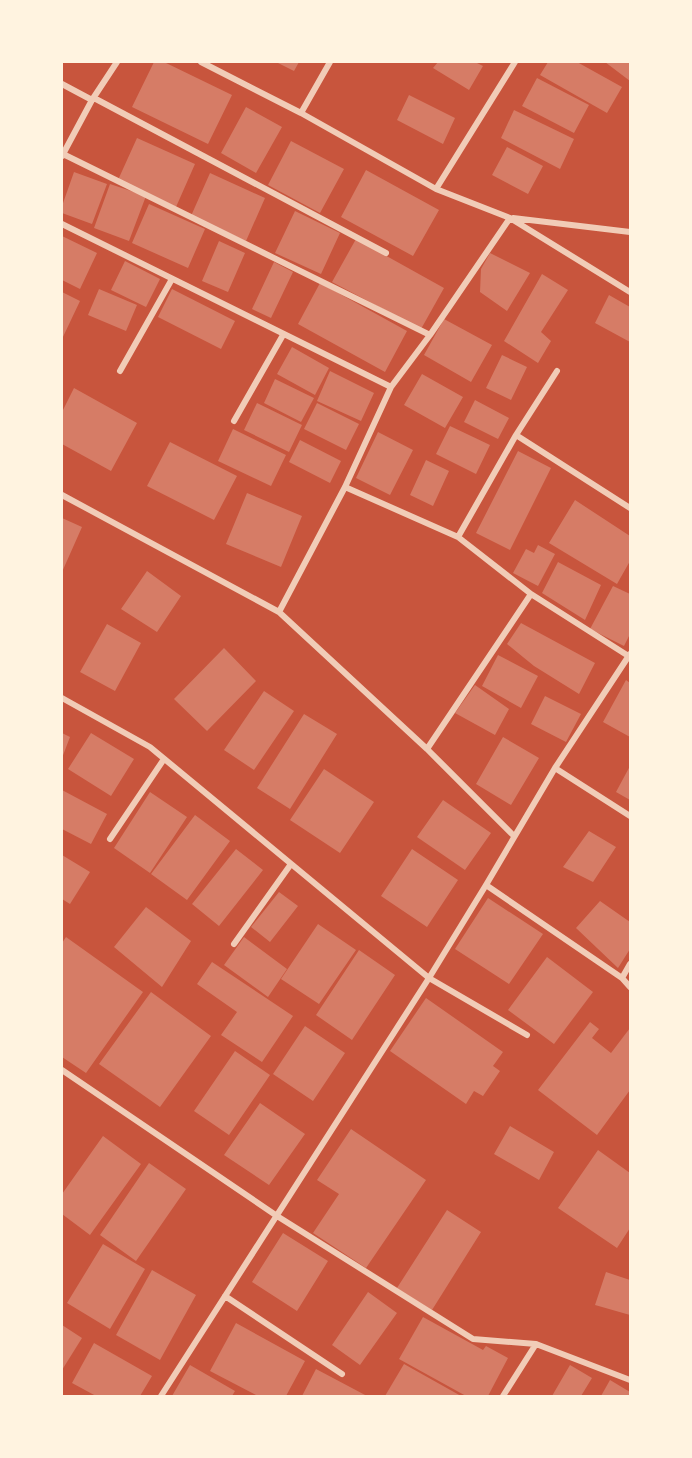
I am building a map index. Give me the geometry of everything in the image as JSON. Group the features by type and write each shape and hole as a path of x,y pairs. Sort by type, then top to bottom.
{"street":[{"path":"117,62 93,99 62,155 430,335"},
{"path":"201,62 301,113 435,189 510,218 630,292"},
{"path":"301,113 330,62"},
{"path":"435,189 515,62"},
{"path":"62,84 386,253"},
{"path":"279,612 345,487 391,387 430,335 510,218"},
{"path":"510,218 630,232"},
{"path":"62,224 391,387"},
{"path":"120,371 172,279"},
{"path":"234,421 283,335"},
{"path":"458,537 516,435 557,371"},
{"path":"516,435 630,508"},
{"path":"161,1396 429,978 555,768 630,656 531,594 458,537 345,487"},
{"path":"62,495 279,612 428,749 514,836"},
{"path":"428,749 531,594"},
{"path":"62,698 150,747 429,978 527,1035"},
{"path":"110,840 164,759"},
{"path":"555,768 630,816"},
{"path":"234,944 291,864"},
{"path":"486,885 622,978 630,987"},
{"path":"622,978 630,964"},
{"path":"62,1070 278,1215 473,1339 536,1344 630,1380"},
{"path":"225,1296 342,1374"},
{"path":"503,1396 536,1344"}],"building":[{"path":"154,62 164,62 232,95 208,144 132,107"},
{"path":"276,62 299,62 294,71"},
{"path":"438,62 475,62 483,66 469,90 433,68"},
{"path":"548,62 577,62 622,87 607,113 540,75"},
{"path":"605,62 630,62 630,81"},
{"path":"537,78 589,105 574,133 522,106"},
{"path":"409,95 455,118 443,144 397,120"},
{"path":"246,107 282,127 256,173 221,153"},
{"path":"514,110 574,139 560,169 501,138"},
{"path":"137,138 195,164 176,207 118,180"},
{"path":"291,141 344,169 320,213 268,185"},
{"path":"507,147 543,166 528,194 492,175"},
{"path":"366,170 439,210 413,256 341,217"},
{"path":"74,172 107,184 92,224 62,213 62,206"},
{"path":"210,173 265,198 246,241 191,216"},
{"path":"110,184 146,196 129,241 94,228"},
{"path":"149,204 205,229 188,268 132,243"},
{"path":"295,211 340,233 321,274 275,253"},
{"path":"62,236 97,253 80,289 62,280"},
{"path":"356,239 444,288 421,329 332,282"},
{"path":"219,241 245,253 228,292 202,281"},
{"path":"490,253 530,273 507,311 480,292 481,269"},
{"path":"125,261 160,279 146,307 111,290"},
{"path":"274,262 293,272 271,318 252,309"},
{"path":"542,274 568,290 541,332 551,341 538,363 504,341"},
{"path":"320,283 407,331 385,372 298,324"},
{"path":"99,289 137,305 126,331 88,315"},
{"path":"172,289 235,321 221,349 158,317"},
{"path":"62,292 80,301 62,339"},
{"path":"609,295 630,307 630,342 595,323"},
{"path":"444,319 492,345 471,382 424,355"},
{"path":"292,347 329,368 315,395 277,374"},
{"path":"502,355 527,367 511,400 486,388"},
{"path":"330,371 374,393 361,421 317,401"},
{"path":"422,374 463,397 445,428 404,405"},
{"path":"275,379 314,398 301,422 264,403"},
{"path":"74,388 137,423 111,471 62,444 62,412"},
{"path":"475,400 509,418 498,439 464,422"},
{"path":"257,403 302,425 289,452 244,430"},
{"path":"317,403 359,424 346,450 304,429"},
{"path":"450,426 490,445 476,474 436,454"},
{"path":"233,429 286,455 271,486 218,461"},
{"path":"378,432 413,450 390,495 356,478"},
{"path":"300,440 341,461 330,483 289,462"},
{"path":"170,442 237,476 214,520 147,486"},
{"path":"518,451 551,468 510,550 476,533"},
{"path":"426,460 449,471 433,506 410,495"},
{"path":"247,493 302,516 281,567 226,544"},
{"path":"575,500 630,536 630,561 617,584 549,543"},
{"path":"62,518 82,527 62,572"},
{"path":"538,545 555,554 538,586 513,573 526,549 534,553"},
{"path":"558,562 601,585 585,620 542,593"},
{"path":"147,571 181,596 157,632 121,609"},
{"path":"613,586 630,594 630,634 624,646 590,629"},
{"path":"521,623 595,663 579,694 534,666 507,644"},
{"path":"107,624 141,643 115,691 80,672"},
{"path":"224,648 256,681 207,731 174,699"},
{"path":"498,655 538,676 521,708 482,686"},
{"path":"626,680 630,683 630,737 603,722"},
{"path":"475,685 509,709 495,735 455,713"},
{"path":"264,691 294,711 254,770 224,750"},
{"path":"545,696 581,714 566,742 531,724"},
{"path":"304,714 337,734 290,809 257,788"},
{"path":"62,733 70,737 62,758"},
{"path":"91,733 134,759 111,796 68,769"},
{"path":"503,737 539,758 511,805 476,784"},
{"path":"630,766 630,800 616,792"},
{"path":"324,769 374,802 340,853 290,820"},
{"path":"62,790 107,814 91,844 62,829"},
{"path":"150,792 187,817 150,873 114,848"},
{"path":"443,800 491,833 465,870 417,837"},
{"path":"195,815 230,841 187,900 151,874"},
{"path":"589,831 616,847 593,882 563,867"},
{"path":"236,849 263,870 219,926 192,904"},
{"path":"412,849 458,880 427,927 381,896"},
{"path":"62,855 90,872 70,904 62,899"},
{"path":"279,892 298,906 270,942 251,927"},
{"path":"488,898 543,934 509,984 455,949"},
{"path":"600,901 630,922 630,949 618,968 576,928"},
{"path":"146,907 191,941 162,987 114,947"},
{"path":"318,924 356,950 319,1004 281,979"},
{"path":"66,937 143,992 86,1073 62,1057 62,943"},
{"path":"244,937 287,969 268,997 224,965"},
{"path":"359,950 395,975 352,1040 316,1015"},
{"path":"547,957 593,992 554,1044 508,1010"},
{"path":"212,962 293,1016 262,1062 221,1035 237,1012 197,984"},
{"path":"151,992 211,1036 160,1107 99,1064"},
{"path":"426,998 503,1052 493,1066 500,1071 483,1096 474,1091 466,1104 390,1051"},
{"path":"590,1022 599,1029 592,1038 611,1053 630,1028 630,1090 597,1135 538,1090"},
{"path":"305,1026 345,1053 313,1101 273,1074"},
{"path":"235,1051 270,1075 229,1135 194,1111"},
{"path":"260,1103 305,1134 269,1185 224,1155"},
{"path":"510,1126 554,1152 539,1180 494,1154"},
{"path":"351,1129 426,1180 366,1268 313,1233 339,1194 317,1180"},
{"path":"103,1136 141,1164 90,1235 62,1214 62,1194"},
{"path":"598,1150 630,1173 630,1228 617,1248 558,1208"},
{"path":"149,1163 186,1189 136,1261 100,1235"},
{"path":"447,1210 481,1232 432,1310 397,1288"},
{"path":"283,1233 328,1261 297,1311 252,1282"},
{"path":"103,1244 145,1269 110,1329 67,1303"},
{"path":"152,1270 196,1295 160,1360 116,1335"},
{"path":"606,1272 630,1280 630,1315 595,1305"},
{"path":"368,1292 397,1313 360,1365 332,1345"},
{"path":"423,1317 483,1350 486,1346 508,1358 488,1396 466,1396 399,1359"},
{"path":"236,1323 305,1361 286,1396 258,1396 210,1371"},
{"path":"62,1325 82,1338 62,1370"},
{"path":"94,1343 152,1376 140,1396 96,1396 72,1383"},
{"path":"404,1364 461,1396 385,1396"},
{"path":"190,1365 235,1391 232,1396 172,1396"},
{"path":"570,1365 592,1378 581,1396 552,1396"},
{"path":"316,1369 367,1396 302,1396"},
{"path":"610,1380 630,1392 630,1396 601,1396"}]}
